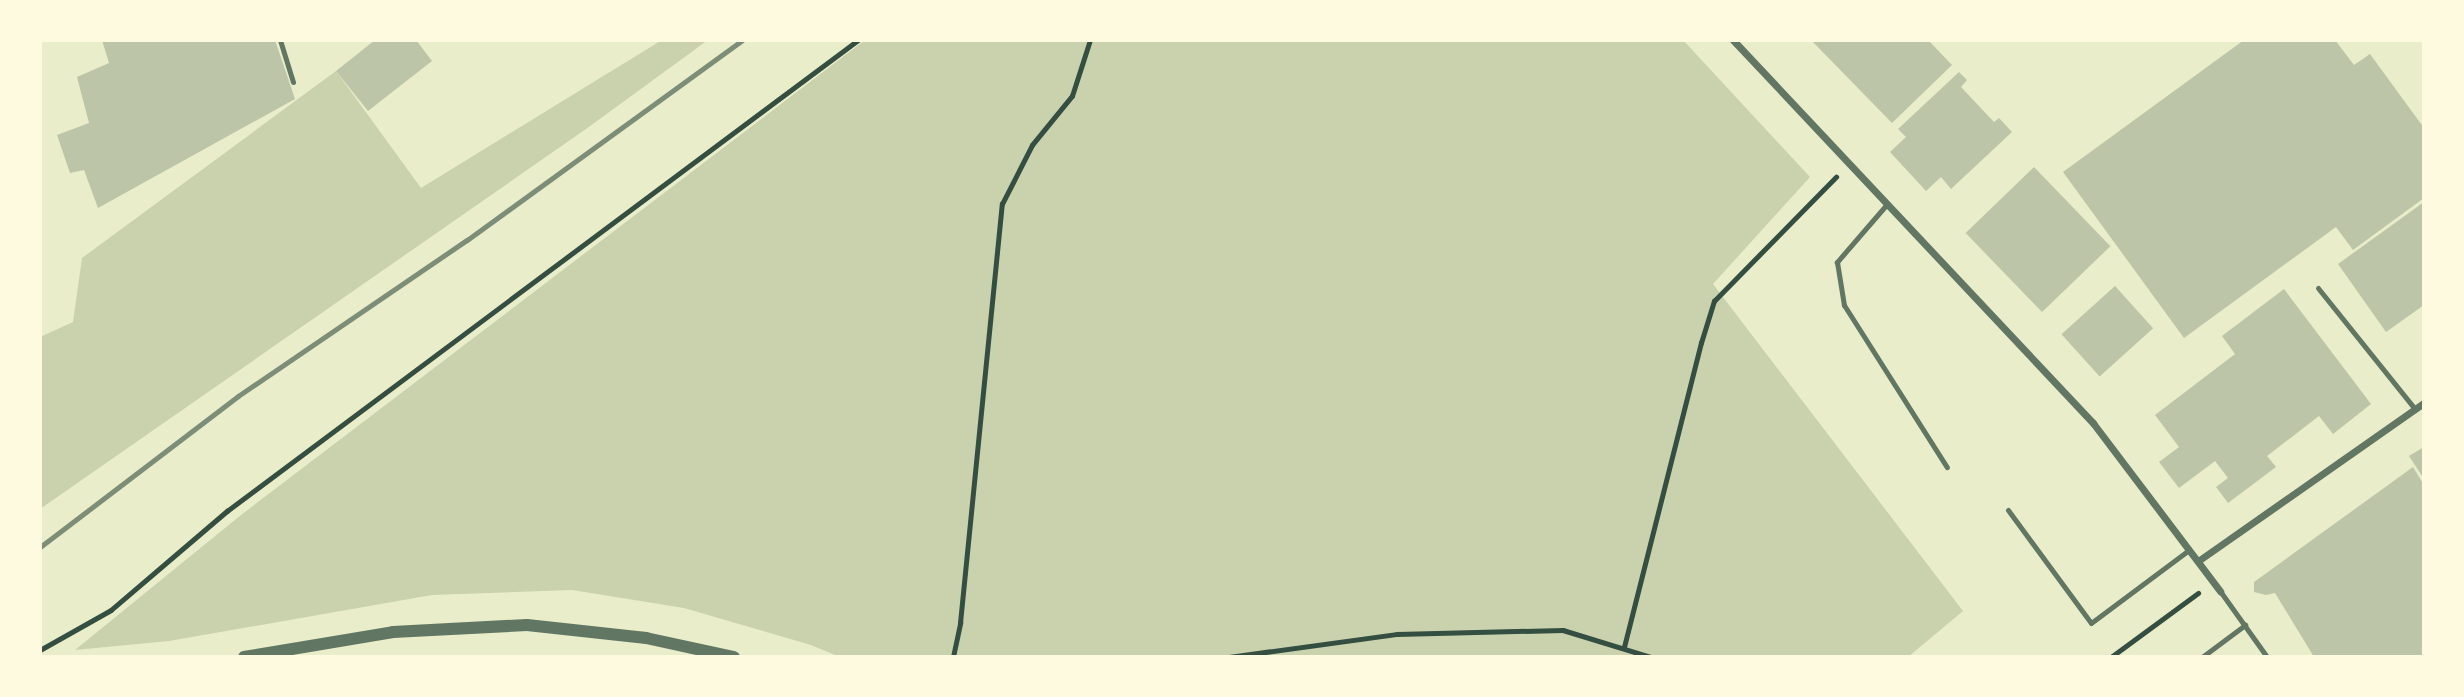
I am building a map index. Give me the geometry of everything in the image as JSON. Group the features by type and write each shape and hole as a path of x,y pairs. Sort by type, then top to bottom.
{"street":[{"path":"1733,40 2093,423 2220,591"},
{"path":"2198,561 2424,403"},
{"path":"244,657 393,632 527,625 646,638 734,657"}],"lane":[{"path":"280,40 293,82"},
{"path":"1887,204 1837,262 1844,305 1947,467"},
{"path":"2318,288 2414,408"},
{"path":"2008,510 2091,623 2189,550"},
{"path":"2220,591 2267,657"},
{"path":"2202,657 2245,625"}],"path":[{"path":"40,650 111,610 227,511 858,40"},
{"path":"953,657 960,623 1002,204 1032,145 1072,96 1090,40"},
{"path":"1625,647 1701,343 1714,301 1850,164"},
{"path":"2111,657 2213,582"},
{"path":"1229,657 1397,634 1563,630 1651,657"}],"green space":[{"path":"662,40 708,40 586,129 40,509 40,337 73,322 82,258 336,71 421,188"},
{"path":"865,40 1683,40 1810,177 1713,284 1963,611 1908,657 840,657 811,645 684,608 572,590 432,595 169,641 75,650 241,515"}],"building":[{"path":"102,40 275,40 295,99 98,208 84,170 70,173 57,135 89,123 77,77 109,63"},
{"path":"375,40 416,40 432,61 368,111 336,71"},
{"path":"1811,40 1928,40 1952,65 1892,123"},
{"path":"2244,40 2335,40 2354,65 2370,54 2424,128 2424,198 2353,250 2336,227 2184,338 2063,172"},
{"path":"1959,72 1967,80 1961,87 1994,122 1999,118 2012,132 1951,189 1941,177 1926,191 1890,152 1906,137 1898,129"},
{"path":"2034,167 2110,246 2042,312 1966,233"},
{"path":"2424,202 2424,305 2386,332 2338,264"},
{"path":"2115,286 2153,328 2100,377 2061,334"},
{"path":"2284,289 2371,404 2333,434 2319,416 2267,456 2276,467 2228,503 2216,487 2228,478 2215,461 2179,488 2159,462 2179,447 2155,415 2235,354 2222,336"},
{"path":"2424,447 2424,479 2409,456"},
{"path":"2413,467 2424,485 2424,657 2314,657 2275,593 2266,595 2254,592 2254,582"}],"railway":[{"path":"40,547 238,396 467,240 742,40"}]}
